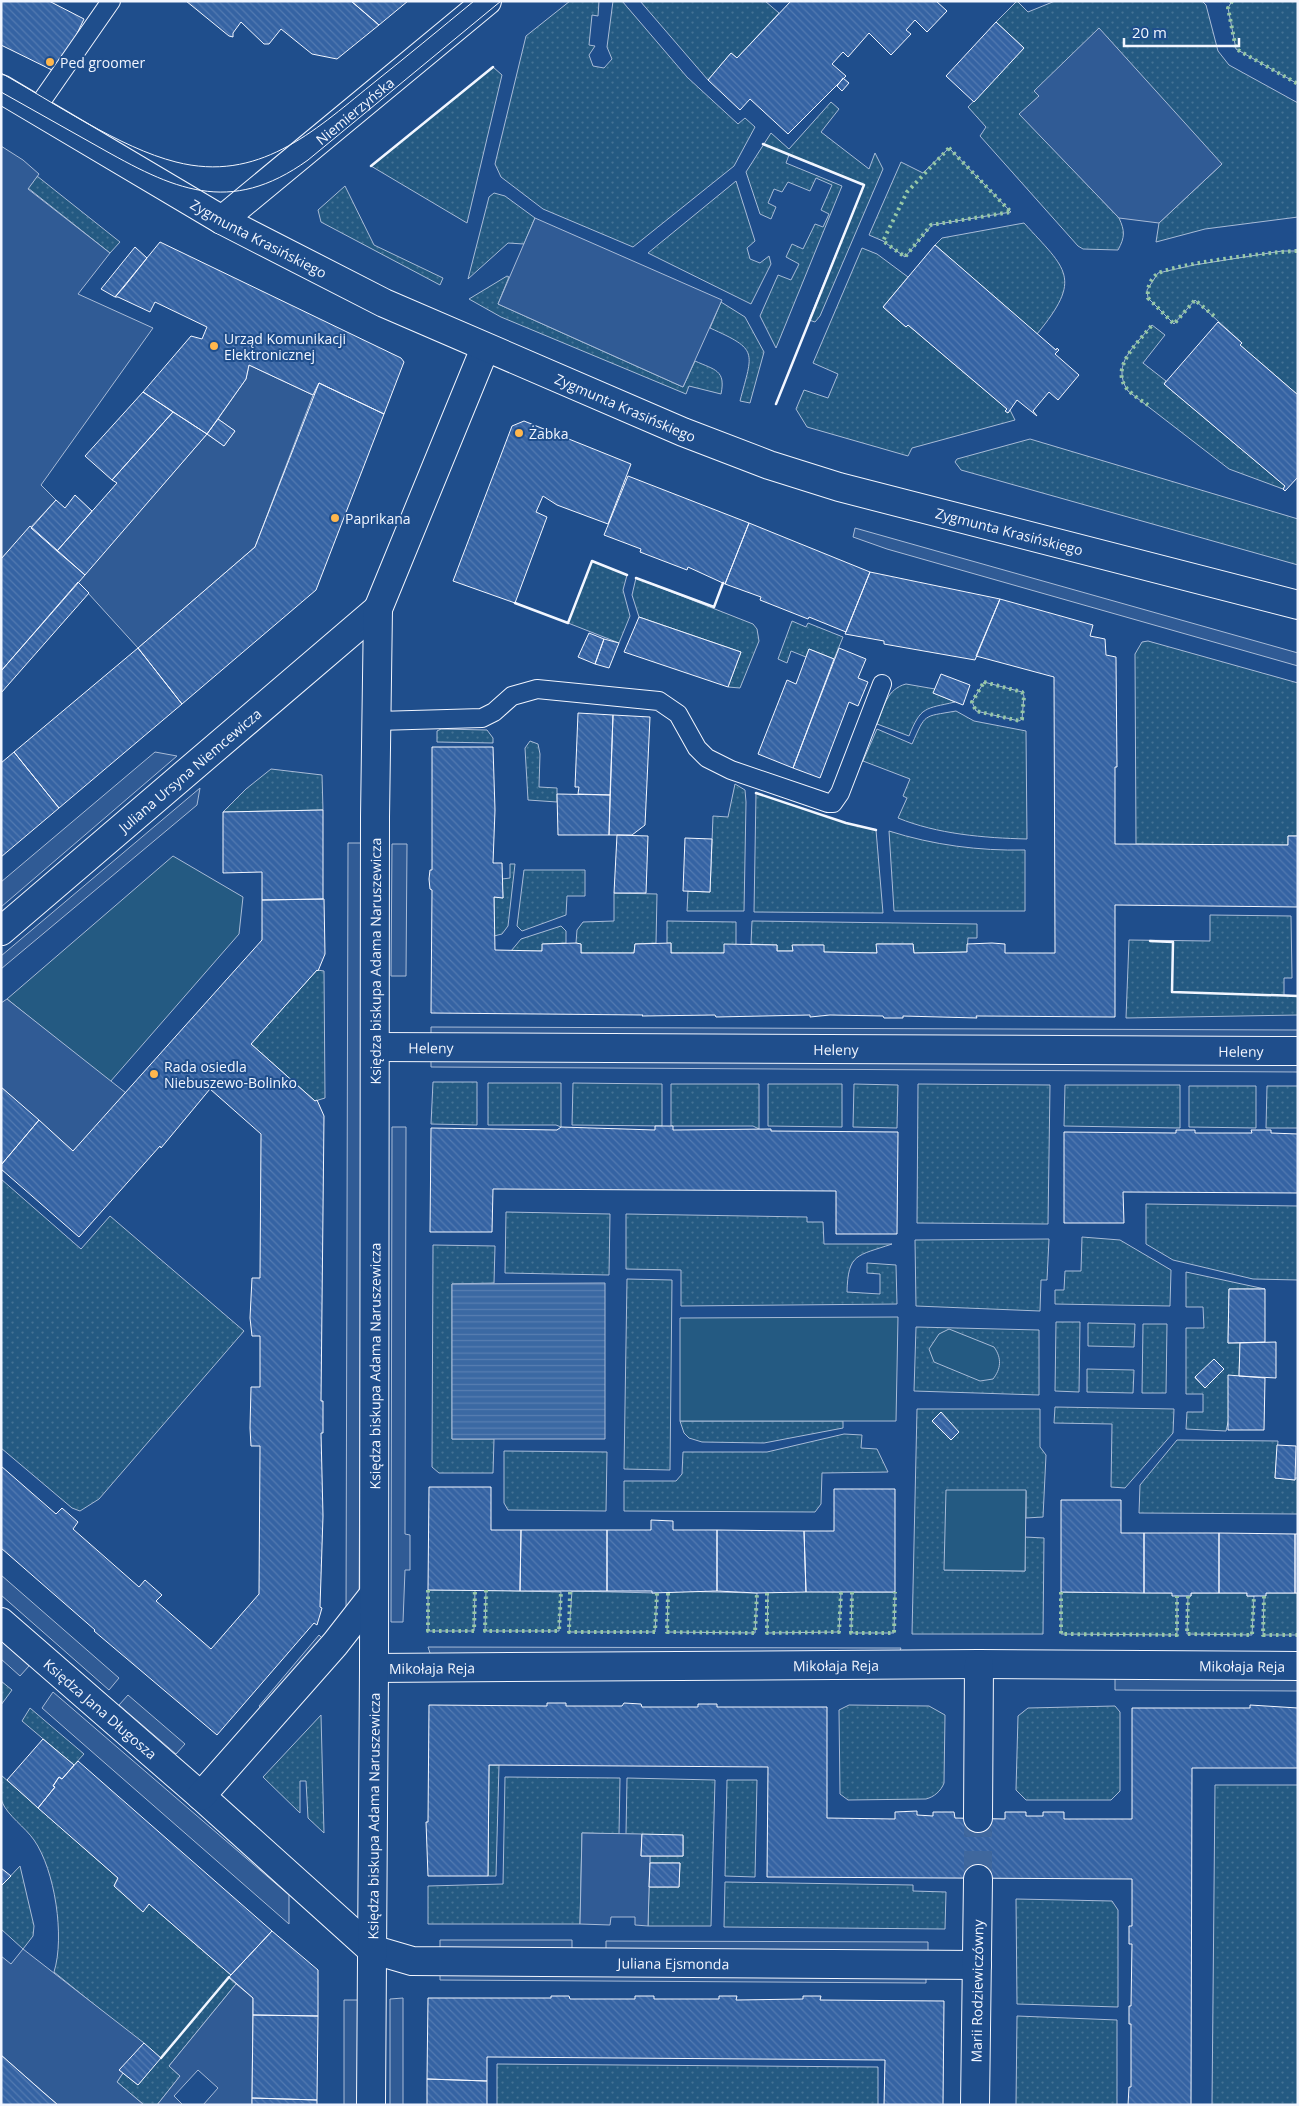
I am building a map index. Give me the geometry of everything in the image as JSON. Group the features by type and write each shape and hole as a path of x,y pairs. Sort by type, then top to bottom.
{"street":[{"name":"Niemierzyńska","path":"222,220 488,1"},
{"name":"Zygmunta Krasińskiego","path":"1,88 222,220 384,303 683,432 805,477 896,503 1298,605"},
{"name":"Księdza biskupa Adama Naruszewicza","path":"371,2105 378,609 485,348"},
{"name":"Juliana Ursyna Niemcewicza","path":"1,931 378,609"},
{"name":"Heleny","path":"375,1047 1298,1051"},
{"path":"200,1796 335,1644 374,1594"},
{"name":"Księdza Jana Długosza","path":"1,1622 200,1796"},
{"path":"978,1818 979,1664"},
{"name":"Mikołaja Reja","path":"374,1668 979,1664 1298,1666"},
{"name":"Księdza biskupa Adama Naruszewicza","path":"200,1796 371,1949"},
{"name":"Marii Rodziewiczówny","path":"975,2105 978,1879"},
{"name":"Juliana Ejsmonda","path":"371,1949 412,1961 977,1965"}],"lane":[{"path":"36,109 112,1"},
{"path":"377,721 482,718 494,712 512,696 537,689 658,701 678,714 697,748 707,758 731,770 828,803 833,803 840,793 882,684"}],"shaded area":[{"path":"570,1 599,1 598,16 592,15 589,45 595,46 589,55 593,66 604,68 612,59 607,47 613,1 622,1 687,77 738,124 745,118 755,127 734,166 633,247 543,209 501,177 495,164 526,36"},
{"path":"640,1 765,1 779,13 737,58 731,53 708,80"},
{"path":"1017,1 1028,12 1055,1 1202,1 1206,5 1218,51 1229,65 1298,103 1298,217 1205,229 1156,242 1159,223 1222,164 1034,91 1039,96 1020,114 1119,218 1122,227 1123,238 1118,250 1083,249 1078,246 980,136 986,127 968,107 1024,48 996,22"},
{"path":"1232,1 1298,1 1298,84 1236,49 1228,8"},
{"path":"1099,28 1222,164 1159,223 1119,218 1019,114 1039,96 1034,91"},
{"path":"493,67 502,75 467,223 371,166"},
{"path":"831,102 839,109 821,132 869,169 875,153 883,169 820,316 815,322 809,320 864,185 789,155 786,163 842,186 776,348 760,316 778,275 791,280 799,264 786,257 792,244 803,249 815,224 823,227 829,214 821,210 832,185 816,178 810,191 788,182 782,192 774,189 768,203 776,207 771,219 760,214 746,172 771,133 789,149"},
{"path":"1,146 23,160 39,174 28,189 110,253 78,294 153,328 41,485 56,500 1,559"},
{"path":"949,148 1011,212 932,225 905,257 883,241 869,235 901,162 923,173"},
{"path":"37,176 120,242 110,253 28,188"},
{"path":"736,181 755,241 747,248 750,259 760,263 769,256 771,264 751,304 648,253"},
{"path":"345,186 374,245 443,278 440,285 321,222 318,210"},
{"path":"494,193 505,196 535,218 524,244 508,243 468,279 489,197"},
{"path":"535,218 722,300 683,387 498,304"},
{"path":"1024,223 1051,252 1064,275 1064,287 1060,300 1037,334 935,245 942,238"},
{"path":"862,248 877,254 908,277 883,307 906,327 908,325 1007,409 1005,411 1008,413 1010,410 1015,420 912,448 908,456 807,427 796,409 804,390 828,398 838,374 813,363"},
{"path":"1282,251 1298,251 1298,395 1240,345 1242,343 1195,300 1174,324 1148,298 1147,290 1158,273 1194,265"},
{"path":"507,276 509,277 498,304 683,387 695,361 713,369 720,375 722,380 721,394 689,386 686,394 501,317 469,299"},
{"path":"721,302 745,317 764,352 750,403 740,401 748,372 748,354 737,342 710,328"},
{"path":"1152,325 1165,335 1143,363 1166,381 1164,384 1285,486 1283,489 1229,469 1128,391 1123,381 1123,364 1127,355"},
{"path":"249,365 313,395 255,547 138,648 78,582 207,434 224,446 235,431 218,419 246,379"},
{"path":"1030,439 1298,519 1298,565 961,470 955,462 957,459"},
{"path":"855,528 1298,653 1298,666 887,549 853,537"},
{"path":"592,561 627,575 623,590 630,616 619,643 568,623"},
{"path":"636,578 753,624 757,629 759,641 740,688 728,687 741,652 639,617 632,595"},
{"path":"792,621 806,627 808,623 843,637 834,659 809,649 806,657 791,651 787,663 778,659"},
{"path":"1148,641 1298,683 1298,836 1288,836 1288,845 1136,844 1135,654 1142,642"},
{"path":"984,682 1022,692 1024,696 1022,719 1019,721 976,711 972,702"},
{"path":"906,684 935,689 934,693 955,702 925,710 917,719 909,736 877,724 890,694"},
{"path":"956,711 974,721 1026,731 1027,839 961,834 929,828 898,818 907,798 903,796 910,779 863,761 877,729 912,744 926,718"},
{"path":"441,729 487,730 493,738 493,743 437,742 437,731"},
{"path":"530,741 538,744 540,754 539,787 557,788 557,802 528,800 525,748"},
{"path":"155,752 177,756 1,907 1,882"},
{"path":"271,769 322,775 323,810 223,812 246,789"},
{"path":"735,784 745,790 746,802 744,911 687,911 688,891 710,892 713,816 728,817"},
{"path":"200,788 197,805 1,969 1,956"},
{"path":"756,793 846,823 876,830 883,913 754,912"},
{"path":"889,831 922,840 956,846 1025,850 1025,911 894,911"},
{"path":"348,843 363,843 359,1621 346,1622"},
{"path":"392,844 407,844 406,976 391,976"},
{"path":"173,856 243,897 239,934 110,1082 7,999"},
{"path":"510,864 515,864 508,926 502,934 494,936 494,897 503,898 502,879 510,878"},
{"path":"524,870 585,870 585,896 567,896 566,915 522,931 517,926"},
{"path":"614,893 657,894 656,943 635,944 634,953 581,953 581,944 576,943 577,930 583,922 614,921"},
{"path":"1210,915 1291,916 1292,978 1284,978 1284,995 1298,996 1298,1015 1126,1018 1129,940 1210,941"},
{"path":"667,921 736,922 736,944 724,953 671,953 671,943 667,943"},
{"path":"752,921 977,924 977,938 968,938 967,952 914,953 913,944 877,944 877,953 824,952 823,945 793,945 793,951 777,951 777,945 751,944"},
{"path":"561,926 566,931 566,943 543,944 542,951 511,951 521,939"},
{"path":"317,970 324,971 325,1098 315,1101 251,1044"},
{"path":"7,999 126,1093 73,1151 1,1087 1,1003"},
{"path":"431,1027 1298,1030 1298,1042 431,1039"},
{"path":"431,1054 1298,1059 1298,1072 431,1067"},
{"path":"433,1082 477,1082 477,1125 431,1124"},
{"path":"488,1083 561,1083 561,1127 556,1125 488,1125"},
{"path":"573,1083 662,1084 662,1126 572,1125"},
{"path":"671,1084 759,1084 759,1129 753,1126 671,1126"},
{"path":"768,1084 842,1084 842,1127 768,1126"},
{"path":"854,1084 898,1085 897,1128 853,1127"},
{"path":"918,1084 1050,1085 1048,1224 917,1223"},
{"path":"1065,1085 1180,1085 1180,1128 1064,1126"},
{"path":"1189,1086 1256,1086 1256,1128 1189,1127"},
{"path":"1267,1086 1298,1086 1298,1128 1266,1128"},
{"path":"392,1127 406,1127 405,1534 410,1535 410,1570 405,1570 403,1622 391,1622"},
{"path":"1,1179 81,1249 110,1216 244,1331 99,1499 80,1511 72,1508 1,1448"},
{"path":"1146,1204 1298,1206 1298,1280 1253,1279 1173,1260 1146,1244"},
{"path":"506,1212 610,1214 609,1275 505,1273"},
{"path":"626,1214 807,1217 807,1222 823,1222 824,1244 892,1244 863,1254 852,1263 847,1292 880,1294 880,1274 867,1273 867,1263 896,1265 897,1304 681,1306 681,1270 626,1269"},
{"path":"1082,1237 1120,1240 1171,1270 1170,1306 1055,1304 1055,1290 1064,1290 1065,1271 1081,1271"},
{"path":"1049,1239 1047,1280 1041,1280 1040,1311 916,1306 915,1240"},
{"path":"433,1245 495,1246 494,1283 452,1284 452,1439 494,1439 493,1473 439,1473 432,1467"},
{"path":"1186,1272 1265,1289 1229,1289 1228,1343 1240,1343 1239,1376 1226,1431 1186,1429 1187,1412 1203,1412 1203,1394 1186,1394 1186,1328 1204,1328 1203,1307 1186,1307","holes":["1224,1369 1205,1388 1195,1377"]},
{"path":"627,1279 672,1280 670,1470 624,1469"},
{"path":"605,1283 605,1439 452,1439 452,1284"},
{"path":"898,1317 896,1421 680,1421 680,1318"},
{"path":"1056,1322 1080,1322 1079,1392 1055,1391"},
{"path":"1088,1323 1135,1324 1134,1347 1088,1346"},
{"path":"1143,1324 1167,1324 1166,1393 1142,1393"},
{"path":"916,1327 1039,1330 1039,1395 914,1391"},
{"path":"949,1329 994,1347 999,1363 998,1371 993,1379 980,1381 934,1362 929,1349 939,1334"},
{"path":"1087,1369 1134,1370 1133,1393 1087,1392"},
{"path":"1055,1407 1174,1409 1173,1433 1125,1488 1111,1487 1112,1424 1054,1423"},
{"path":"917,1409 1040,1409 1040,1447 1046,1455 1043,1517 1026,1518 1026,1491 944,1570 1025,1571 1025,1537 1044,1538 1043,1634 912,1634"},
{"path":"680,1421 843,1421 843,1428 764,1443 702,1442 689,1438 684,1433"},
{"path":"844,1434 862,1435 861,1448 877,1449 888,1472 822,1473 821,1504 815,1512 624,1511 624,1481 676,1481 682,1474 683,1452 767,1452"},
{"path":"1177,1440 1278,1441 1275,1478 1295,1480 1295,1478 1298,1478 1298,1514 1139,1513 1140,1485"},
{"path":"504,1451 607,1452 606,1511 508,1510 504,1503"},
{"path":"946,1490 1026,1490 1025,1571 944,1570"},
{"path":"1,1575 119,1678 109,1690 1,1595"},
{"path":"428,1590 475,1590 474,1631 428,1631"},
{"path":"486,1590 561,1592 559,1631 485,1631"},
{"path":"572,1591 657,1593 655,1632 569,1632"},
{"path":"672,1591 757,1593 755,1633 667,1632 668,1593"},
{"path":"768,1591 841,1592 839,1632 767,1633"},
{"path":"852,1592 895,1592 894,1633 851,1633"},
{"path":"1061,1592 1172,1593 1177,1596 1177,1635 1061,1634"},
{"path":"1191,1593 1247,1593 1247,1596 1254,1596 1252,1635 1187,1634 1188,1596 1191,1596"},
{"path":"1266,1593 1298,1593 1298,1635 1263,1635 1264,1596"},
{"path":"319,1635 331,1647 271,1715 259,1706"},
{"path":"1,1641 29,1666 20,1676 1,1659"},
{"path":"428,1647 901,1648 894,1665 435,1668"},
{"path":"1115,1677 1298,1679 1298,1691 1115,1690"},
{"path":"1,1681 12,1690 1,1705"},
{"path":"53,1692 289,1895 289,1924 42,1708"},
{"path":"128,1695 185,1744 176,1754 119,1705"},
{"path":"849,1705 929,1706 945,1715 944,1783 939,1791 926,1799 848,1800 840,1794 839,1710"},
{"path":"1115,1706 1120,1712 1120,1791 1111,1800 1026,1800 1016,1790 1018,1716 1028,1708"},
{"path":"30,1708 84,1754 74,1765 22,1721"},
{"path":"321,1715 324,1833 308,1818 306,1781 300,1781 300,1813 263,1777"},
{"path":"489,1765 499,1765 496,1876 488,1876"},
{"path":"1,1775 118,1878 114,1886 143,1911 149,1904 231,1975 229,1978 236,1984 169,2066 180,2076 157,2105 144,2105 117,2082 123,2073 138,2085 160,2058 54,1972 57,1958 58,1923 48,1868 34,1840 8,1812 2,1802"},
{"path":"505,1777 620,1778 619,1834 582,1833 580,1924 428,1924 428,1886 503,1884"},
{"path":"627,1778 715,1780 711,1926 648,1926 649,1887 679,1887 680,1863 650,1863 650,1856 683,1856 683,1836 626,1834"},
{"path":"727,1780 757,1780 755,1877 725,1876"},
{"path":"1215,1785 1298,1785 1298,2105 1212,2105"},
{"path":"582,1833 642,1834 641,1856 650,1856 648,1926 635,1925 635,1917 611,1917 610,1925 580,1924"},
{"path":"20,1866 34,1926 33,1936 23,1949 1,1929 1,1886"},
{"path":"725,1882 913,1885 913,1891 946,1892 945,1929 724,1927"},
{"path":"1016,1899 1112,1901 1118,1910 1118,2007 1017,2004"},
{"path":"440,1940 572,1940 572,1955 440,1954"},
{"path":"606,1941 928,1942 928,1956 606,1954"},
{"path":"23,1949 144,2043 120,2070 123,2073 117,2082 144,2105 58,2105 1,2055 1,1956 11,1964"},
{"path":"440,1969 926,1971 926,1983 440,1980"},
{"path":"236,1984 253,1998 252,2105 203,2105 218,2088 198,2070 174,2096 183,2105 157,2105 180,2076 169,2066"},
{"path":"403,1998 403,2105 390,2105 390,1999"},
{"path":"344,2000 358,2000 358,2105 344,2105"},
{"path":"1017,2016 1117,2020 1117,2105 1016,2105"},
{"path":"497,2064 878,2067 878,2105 497,2105"}],"building":[{"path":"1,1 49,1 84,19 58,73 1,45"},
{"path":"186,1 351,1 379,25 337,59 312,54 281,29 269,44 264,44 241,22 233,33 233,37 229,36"},
{"path":"351,1 408,1 379,25"},
{"path":"791,1 936,1 947,11 927,32 915,20 906,30 911,34 891,55 869,33 848,57 843,52 832,64 846,76 788,134 750,99 740,110 708,80 731,53 737,58"},
{"path":"996,22 1024,48 974,102 946,76"},
{"path":"843,78 849,83 842,91 837,86"},
{"path":"160,242 401,358 404,362 384,414 319,383 313,395 249,365 246,379 207,434 143,392 191,336 202,339 207,327 155,302 150,312 115,297"},
{"path":"935,245 1056,350 1057,348 1059,350 1055,354 1079,375 1058,400 1049,392 1033,411 1037,416 1017,400 1008,413 1005,411 1007,409 908,325 906,327 883,307"},
{"path":"135,247 147,258 124,287 115,297 101,289"},
{"path":"1218,322 1242,343 1240,345 1298,395 1298,477 1285,491 1283,489 1285,486 1164,384"},
{"path":"319,383 384,414 316,590 182,704 138,648 255,547"},
{"path":"143,392 173,412 112,480 85,456"},
{"path":"173,412 207,434 85,575 57,551 117,483 112,480"},
{"path":"218,419 235,431 224,446 207,434"},
{"path":"524,421 631,464 608,524 557,505 543,496 536,512 547,517 515,603 453,581 512,426"},
{"path":"628,476 749,523 725,584 688,567 687,570 640,552 641,549 604,535"},
{"path":"75,495 92,511 57,551 31,528 56,500 65,508"},
{"path":"749,523 870,572 846,632 760,600 761,597 725,584"},
{"path":"30,526 85,575 1,671 1,559"},
{"path":"870,572 1000,599 975,660 884,644 884,641 845,634"},
{"path":"78,582 89,593 1,693 1,671"},
{"path":"1000,599 1093,625 1090,636 1105,639 1106,655 1116,657 1117,767 1115,767 1115,844 1288,845 1288,836 1298,836 1298,907 1115,905 1115,1017 976,1016 977,1018 903,1016 903,1018 884,1018 883,1016 830,1015 810,1017 810,1015 716,1017 715,1015 642,1016 431,1013 432,890 430,889 429,879 430,870 432,870 432,747 493,747 495,810 493,863 502,863 503,898 494,897 495,950 542,951 542,944 576,943 581,944 581,953 634,953 635,944 671,943 671,953 724,953 724,944 777,945 777,951 793,951 792,945 824,945 824,952 877,953 876,944 913,944 914,953 967,952 967,944 992,943 1005,944 1005,953 1055,953 1054,677 976,656"},
{"path":"639,617 741,652 728,687 624,652"},
{"path":"589,633 604,639 595,664 578,657"},
{"path":"604,639 619,643 609,668 595,664"},
{"path":"138,648 182,704 59,808 14,752"},
{"path":"839,648 866,659 858,678 868,682 858,706 849,702 820,778 793,768"},
{"path":"809,649 834,659 793,768 758,754 787,680 796,684"},
{"path":"941,674 970,685 963,705 933,693"},
{"path":"578,713 613,715 610,795 578,794 579,787 575,787"},
{"path":"613,715 650,717 645,825 632,835 609,835"},
{"path":"14,752 59,808 1,857 1,763"},
{"path":"557,794 610,795 609,835 558,835"},
{"path":"323,810 323,899 262,900 262,872 223,873 223,812"},
{"path":"617,835 648,836 646,893 614,893"},
{"path":"685,838 712,839 710,892 683,891"},
{"path":"324,899 325,954 318,971 251,1044 315,1101 317,1100 324,1116 321,1401 323,1401 323,1433 321,1433 323,1516 320,1607 322,1608 317,1625 314,1623 217,1735 94,1631 1,1548 1,1466 56,1514 62,1508 78,1522 73,1529 139,1587 145,1580 162,1595 156,1601 211,1649 259,1594 260,1446 251,1446 250,1428 251,1387 260,1387 260,1336 252,1336 250,1318 252,1278 260,1278 261,1134 210,1089 161,1148 160,1146 79,1237 1,1169 1,1165 39,1120 73,1151 262,940 262,900"},
{"path":"1,1087 39,1120 1,1165"},
{"path":"655,1126 673,1126 673,1130 771,1129 771,1131 898,1132 897,1234 836,1234 836,1191 493,1189 492,1232 430,1232 431,1128 557,1130 561,1127 655,1130"},
{"path":"1176,1130 1195,1130 1195,1133 1252,1133 1251,1130 1271,1130 1271,1133 1298,1134 1298,1193 1123,1192 1124,1223 1064,1223 1064,1132 1176,1133"},
{"path":"1229,1289 1265,1289 1265,1342 1228,1343"},
{"path":"1276,1342 1276,1378 1239,1376 1240,1343"},
{"path":"1214,1359 1224,1369 1205,1388 1195,1377"},
{"path":"1228,1375 1265,1378 1264,1430 1228,1430"},
{"path":"941,1412 959,1432 951,1440 932,1421"},
{"path":"1277,1445 1296,1446 1295,1480 1275,1478"},
{"path":"429,1487 491,1487 491,1530 521,1530 520,1591 428,1590"},
{"path":"834,1489 895,1489 895,1592 806,1592 804,1531 834,1531"},
{"path":"1061,1500 1121,1500 1121,1533 1144,1533 1144,1593 1061,1592"},
{"path":"651,1520 673,1521 673,1530 717,1530 717,1591 652,1593 652,1591 607,1591 607,1530 651,1530"},
{"path":"521,1530 607,1530 607,1591 520,1591"},
{"path":"717,1530 804,1531 806,1592 757,1593 717,1591"},
{"path":"1144,1533 1219,1533 1219,1593 1191,1593 1191,1596 1172,1596 1172,1593 1144,1593"},
{"path":"1219,1533 1295,1534 1295,1593 1266,1593 1266,1596 1247,1596 1247,1593 1219,1593"},
{"path":"1295,1534 1298,1534 1298,1593 1295,1593"},
{"path":"547,1703 566,1703 566,1706 622,1706 624,1703 641,1704 642,1707 698,1707 698,1704 717,1704 717,1707 827,1707 827,1818 895,1819 895,1812 917,1811 917,1815 933,1816 933,1812 954,1812 955,1818 1005,1819 1005,1812 1026,1812 1026,1816 1043,1816 1043,1812 1064,1812 1064,1819 1132,1819 1132,1708 1250,1708 1250,1705 1298,1708 1298,1768 1192,1768 1191,2105 1128,2105 1129,2087 1131,2087 1131,2024 1129,2024 1129,2006 1131,2006 1132,1944 1129,1944 1129,1926 1132,1926 1132,1879 767,1877 768,1767 489,1765 488,1876 428,1876 426,1822 428,1822 429,1705 547,1706"},
{"path":"43,1739 74,1765 62,1779 59,1777 53,1786 55,1787 38,1808 7,1780"},
{"path":"78,1761 272,1931 231,1975 149,1904 143,1912 114,1886 118,1878 38,1808 55,1787 53,1786 59,1777 62,1779"},
{"path":"642,1834 683,1835 683,1856 641,1856"},
{"path":"650,1863 680,1863 679,1887 649,1887"},
{"path":"1,1868 11,1876 1,1886"},
{"path":"272,1931 318,1970 318,2016 253,2015 253,1998 229,1977"},
{"path":"551,1996 569,1996 570,1999 635,1999 635,1996 654,1996 654,1999 719,1999 719,1996 737,1996 736,2000 803,1999 803,1996 821,1996 820,2000 944,2001 943,2105 884,2105 885,2060 487,2057 487,2081 427,2079 428,1998 551,1998"},
{"path":"253,2015 318,2016 317,2100 252,2098"},
{"path":"144,2043 161,2058 138,2085 119,2070"},
{"path":"1,2055 44,2093 58,2105 1,2105"},
{"path":"427,2079 487,2081 487,2105 427,2105"},
{"path":"252,2098 317,2100 317,2105 252,2105"}],"tunnel":[{"path":"978,1818 978,1879"}],"tram line":[{"path":"1,73 64,110 132,146 176,162 206,167 233,165 258,159 282,149 305,136 328,120 474,1"},
{"path":"1,92 125,161 176,184 201,190 227,192 252,188 279,178 308,160 501,1"}],"hedge":[{"path":"1232,1 1228,8 1236,49 1298,84"},
{"path":"949,148 1011,212 931,225 905,257 883,241 907,192 949,148"},
{"path":"1214,316 1195,300 1174,324 1148,298 1150,282 1157,274 1182,266 1298,251"},
{"path":"1148,405 1129,391 1123,383 1121,374 1127,356 1152,325"},
{"path":"984,682 1022,692 1024,696 1022,719 1020,721 976,711 972,702 984,682"},
{"path":"428,1590 428,1631 474,1631 475,1590"},
{"path":"486,1590 485,1631 559,1631 561,1592"},
{"path":"570,1592 569,1632 655,1632 657,1593"},
{"path":"767,1593 767,1633 839,1632 841,1592"},
{"path":"852,1592 851,1633 894,1633 895,1592"},
{"path":"1061,1592 1061,1634 1177,1635 1177,1596"},
{"path":"668,1593 667,1632 755,1633 757,1593"},
{"path":"1188,1596 1187,1634 1252,1635 1254,1596"},
{"path":"1264,1596 1263,1635 1298,1635"}],"wall":[{"path":"371,166 493,67"},
{"path":"763,144 864,185 776,404"},
{"path":"515,603 568,623 592,561 627,575"},
{"path":"636,578 714,607 723,583"},
{"path":"756,793 846,823 876,830"},
{"path":"1150,941 1173,942 1172,992 1298,996"},
{"path":"161,2058 229,1977"}],"place":[{"name":"Ped groomer","path":"50,62"},
{"name":"Urząd Komunikacji Elektronicznej","path":"214,346"},
{"name":"Żabka","path":"519,433"},
{"name":"Paprikana","path":"335,518"},
{"name":"Rada osiedla Niebuszewo-Bolinko","path":"154,1074"}]}
